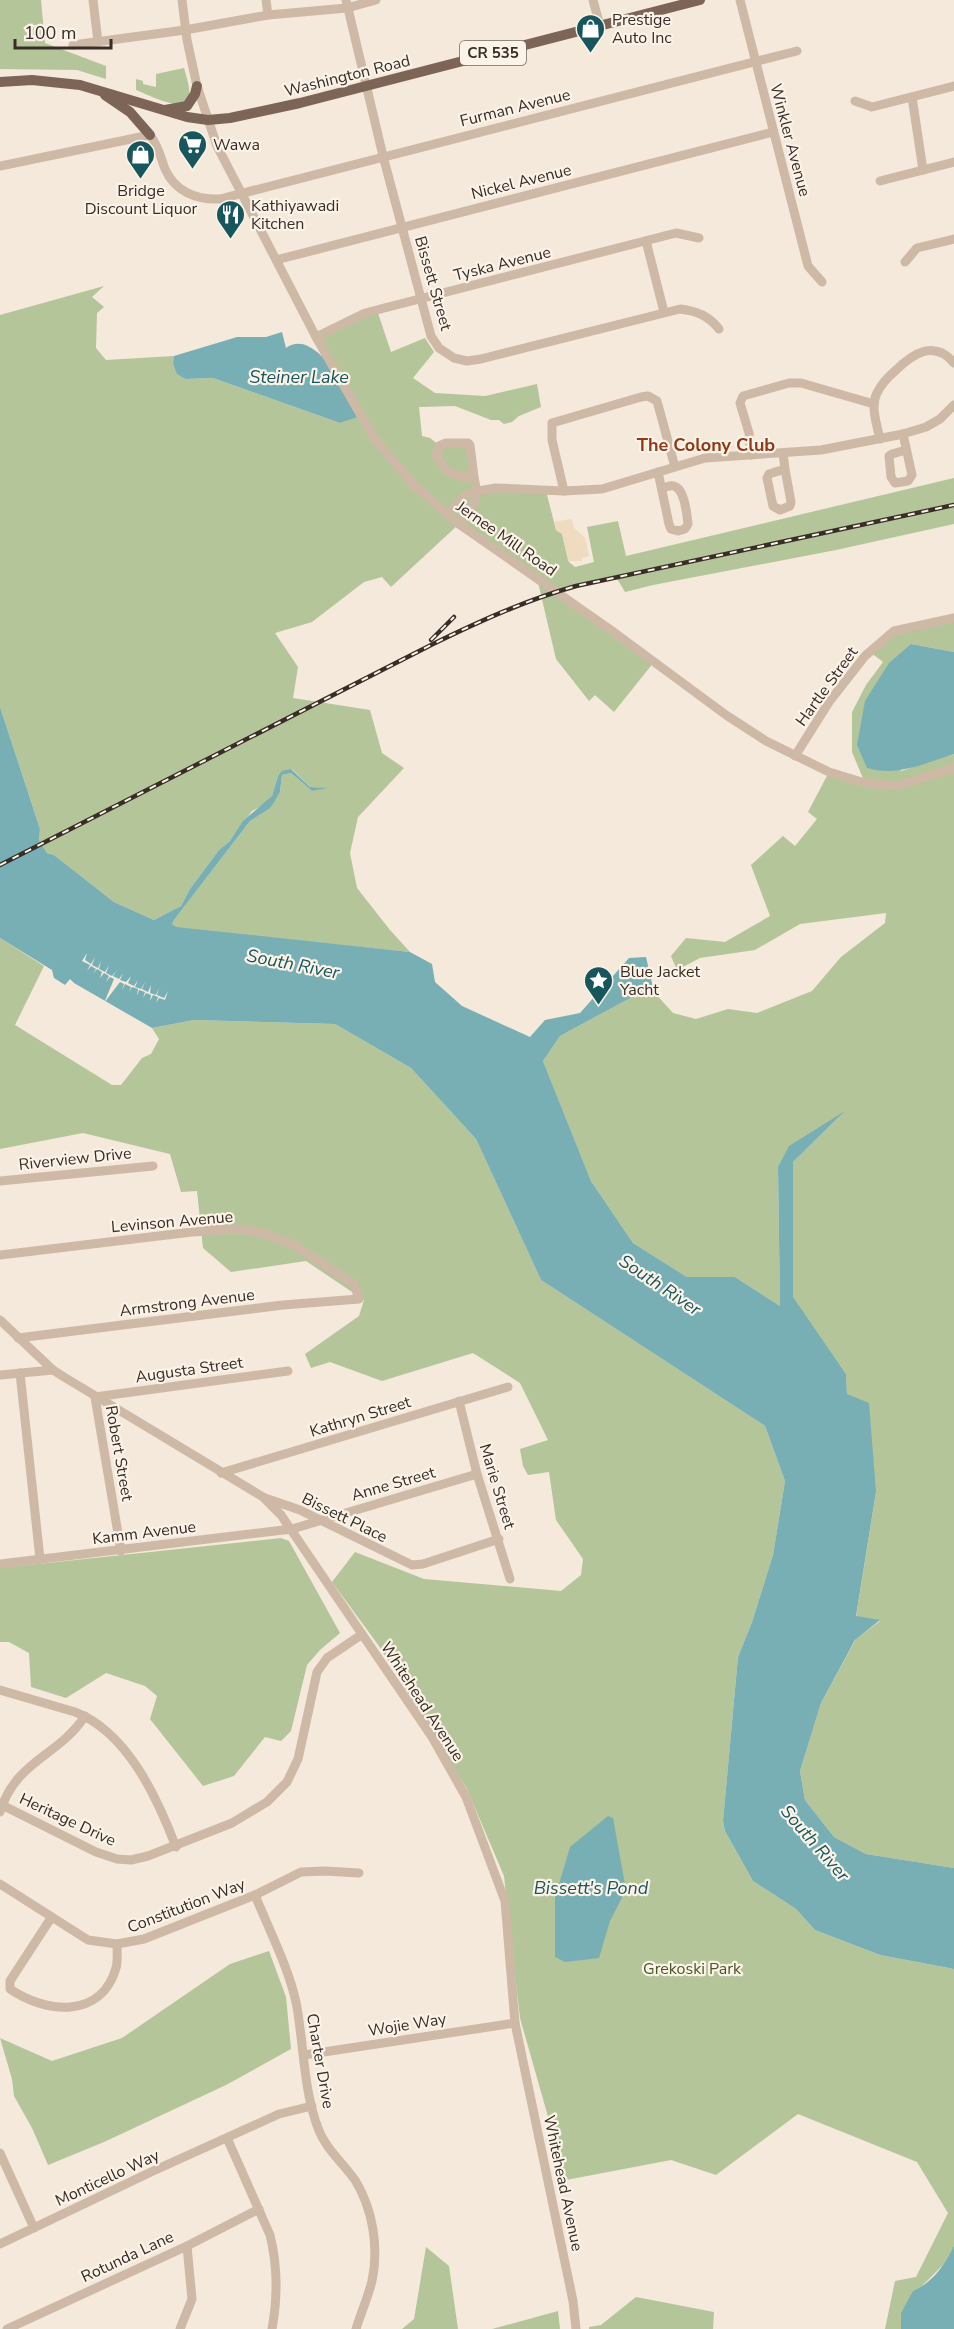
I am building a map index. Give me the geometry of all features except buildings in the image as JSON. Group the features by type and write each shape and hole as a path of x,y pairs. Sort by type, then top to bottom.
{"main road":[{"name":"Washington Road","path":"0,82 32,80 80,85 160,110 208,120 275,109 700,0"},
{"path":"160,110 186,105 195,94 196,86"},
{"path":"97,90 130,112 150,135"}],"street":[{"path":"93,0 98,42"},
{"name":"Jernee Mill Road","path":"182,0 185,30 196,86 217,146 316,337 375,439 414,485 459,524 726,715 766,741 837,775 880,785 904,784 954,768"},
{"path":"266,0 268,15"},
{"path":"73,45 376,0"},
{"path":"593,0 600,26"},
{"name":"Winkler Avenue","path":"740,0 808,266 822,282"},
{"name":"Bissett Street","path":"347,4 420,299 431,336 439,348 454,358 467,361 481,360 680,309 695,311 711,319 719,329"},
{"name":"Furman Avenue","path":"150,135 159,147 168,175 179,188 188,194 211,199 797,51"},
{"path":"855,101 872,107 954,86"},
{"path":"912,97 923,170"},
{"name":"Nickel Avenue","path":"276,260 773,132"},
{"path":"0,166 150,135"},
{"path":"880,181 954,162"},
{"name":"Tyska Avenue","path":"316,337 365,313 676,233 699,238"},
{"path":"905,262 917,248 954,238"},
{"path":"646,241 664,312"},
{"path":"880,439 874,404 877,393 886,380 916,353 937,352 950,358 954,363"},
{"path":"751,454 749,433 740,403 743,396 789,383 801,383 874,404"},
{"path":"564,491 552,441 552,423 648,396 657,401 675,466"},
{"path":"447,515 465,495 478,491 496,488 564,491 602,489 705,458 821,450 880,439 926,427 940,419 954,405"},
{"path":"903,434 906,450"},
{"path":"459,524 476,503 478,491 474,477 471,445 446,443 439,446 436,454 445,470 459,477 474,477"},
{"path":"783,453 784,469"},
{"path":"658,472 671,529 678,531 685,529 688,524 681,492 677,487 662,488"},
{"name":"Hartle Street","path":"795,756 829,702 865,656 894,631 954,618"},
{"name":"Riverview Drive","path":"0,1181 153,1166"},
{"name":"Levinson Avenue","path":"0,1255 192,1232 241,1229 267,1234 294,1245 354,1284 359,1299"},
{"name":"Armstrong Avenue","path":"18,1338 283,1305 359,1299"},
{"name":"Whitehead Avenue","path":"0,1320 53,1370 263,1497 292,1529 361,1635 432,1737 466,1797 505,1900 515,2023 573,2301 576,2329"},
{"path":"0,1375 53,1370"},
{"name":"Augusta Street","path":"95,1397 288,1371"},
{"path":"20,1373 40,1559"},
{"name":"Kathryn Street","path":"221,1473 508,1387"},
{"name":"Robert Street","path":"95,1397 121,1551"},
{"name":"Marie Street","path":"459,1401 477,1474 510,1579"},
{"name":"Anne Street","path":"292,1529 477,1474"},
{"name":"Bissett Place","path":"263,1497 300,1510 412,1565 423,1564 499,1539"},
{"name":"Kamm Avenue","path":"0,1564 292,1529"},
{"name":"Heritage Drive","path":"1,1809 96,1852 117,1859 131,1860 176,1846 232,1823 267,1802 287,1782 298,1759 317,1672 327,1658 361,1635"},
{"path":"0,1690 86,1716 100,1726 140,1769 165,1817 176,1846"},
{"path":"1,1809 17,1779 34,1762 64,1741 77,1729 86,1716"},
{"name":"Constitution Way","path":"0,1884 88,1940 117,1944 144,1939 255,1895 301,1872 359,1873"},
{"name":"Charter Drive","path":"255,1895 295,2001 312,2106 318,2129 355,2180 367,2204 372,2224 375,2251 372,2281 356,2329"},
{"path":"51,1918 10,1981 10,1989 37,2004 54,2008 69,2008 98,1996 111,1981 117,1966 117,1944"},
{"name":"Wojie Way","path":"304,2055 515,2023"},
{"name":"Monticello Way","path":"0,2244 289,2110 312,2106"},
{"path":"227,2138 270,2235 278,2278 272,2329"},
{"path":"0,2153 34,2228"},
{"name":"Rotunda Lane","path":"7,2329 187,2246 259,2209"},
{"path":"180,2329 192,2299 187,2246"}],"green space":[{"path":"0,0 41,0 45,43 106,66 106,79 77,70 0,69"},
{"path":"184,68 189,91 189,97 185,102 172,103 136,90 136,79 143,81 143,84 156,87 156,74"},
{"path":"104,286 92,297 104,307 97,313 96,348 106,360 174,356 173,363 186,379 213,378 340,423 360,416 316,337 377,310 391,352 425,338 434,352 413,378 435,393 485,396 537,384 541,407 504,424 499,420 491,420 455,406 419,407 422,436 430,438 439,445 464,441 478,491 546,491 556,530 562,534 569,562 575,567 594,562 587,527 618,521 626,556 954,478 954,524 625,592 616,577 558,591 654,662 614,712 595,695 589,701 556,659 537,578 459,524 391,587 382,577 364,582 312,622 275,633 298,667 293,698 370,710 382,753 404,768 358,817 350,853 357,888 410,952 176,928 172,924 174,920 250,821 269,809 280,792 282,775 291,773 312,791 323,788 310,787 292,769 278,776 272,796 267,803 252,811 230,841 219,850 190,889 181,906 154,920 114,902 54,855 47,853 39,840 40,829 0,707 0,315"},
{"path":"954,618 954,652 911,644 901,771 954,754 954,1868 866,1854 834,1837 805,1800 800,1771 821,1703 856,1639 880,1621 856,1617 876,1492 847,1394 846,1374 793,1298 793,1162 842,1114 778,1167 780,1306 735,1277 687,1277 633,1243 591,1181 543,1061 560,1036 647,989 654,992 673,1013 696,1019 728,1009 757,1013 812,991 841,957 885,923 886,913 800,924 755,950 700,958 677,970 671,956 686,938 725,942 770,916 751,865 783,836 795,846 817,819 808,812 829,772 865,783 852,752 852,712 866,685 883,662 870,652 894,631"},
{"name":"Grekoski Park","path":"0,938 44,966 15,1025 112,1085 121,1085 142,1058 151,1054 159,1039 152,1028 194,1020 335,1024 411,1068 476,1139 541,1280 765,1426 785,1481 773,1555 752,1622 738,1657 723,1821 725,1831 753,1881 796,1909 815,1930 880,1955 954,1969 954,2245 948,2260 920,2288 901,2313 901,2329 885,2329 895,2281 916,2277 948,2213 917,2162 798,2114 716,2175 671,2160 566,2180 520,2018 504,1876 467,1789 379,1646 332,1582 355,1552 424,1579 561,1591 581,1575 583,1559 556,1520 549,1472 528,1475 523,1466 520,1449 548,1440 520,1383 473,1353 382,1381 330,1362 311,1368 305,1354 359,1316 364,1300 306,1261 231,1272 203,1248 197,1191 181,1192 170,1154 83,1133 0,1149"},
{"path":"281,1538 289,1541 340,1633 307,1665 291,1731 281,1741 265,1737 234,1776 203,1786 150,1719 157,1696 145,1686 106,1673 66,1698 31,1687 29,1653 9,1642 0,1642 0,1568"},
{"path":"269,1951 286,1997 291,2049 226,2085 104,2142 48,2165 32,2128 14,2096 12,2079 0,2038 52,2061 122,2038 230,1964"},
{"path":"426,2247 449,2266 458,2329 402,2329 414,2319"},
{"path":"636,2297 714,2312 713,2329 589,2329 589,2327 601,2325"},
{"path":"558,2311 560,2329 492,2329"}],"shaded area":[{"path":"570,519 574,528 585,538 589,556 582,558 582,561 568,561 562,534 556,530 554,522"}],"water":[{"name":"Steiner Lake","path":"282,332 286,348 297,344 309,347 331,366 361,416 340,423 213,378 186,379 177,374 173,363 174,356 237,337 266,337"},
{"path":"911,644 954,652 954,754 900,770 867,768 857,745 865,701 889,663"},
{"name":"South River","path":"0,707 40,829 39,840 47,853 54,855 114,902 154,920 181,906 190,889 219,850 230,841 243,821 272,796 278,776 282,771 291,769 310,787 327,788 312,791 291,773 282,775 280,792 273,804 250,821 174,920 172,924 176,927 410,952 432,964 435,982 462,1006 530,1037 545,1020 580,1013 629,958 646,957 654,992 647,989 560,1036 543,1061 591,1181 633,1243 687,1277 735,1277 780,1306 778,1167 789,1146 845,1111 793,1162 793,1297 846,1374 847,1394 869,1403 876,1492 856,1616 880,1620 855,1640 821,1703 800,1771 805,1800 834,1837 866,1854 954,1868 954,1969 880,1955 815,1930 796,1909 753,1881 725,1831 723,1821 738,1657 752,1622 773,1555 785,1481 765,1426 541,1280 476,1139 411,1068 335,1024 194,1020 152,1028 70,979 65,985 54,978 52,970 0,938"},
{"name":"Bissett's Pond","path":"608,1816 613,1818 626,1890 610,1921 599,1958 565,1962 555,1957 555,1898 570,1847"},
{"path":"954,2245 954,2329 901,2329 901,2313 913,2291 920,2288 938,2272"}],"pier":[{"path":"87,953 85,960 91,964 95,957 92,965 98,968 101,961 99,969 105,972 109,965 106,973 112,976 117,970 113,976 119,979 123,973 120,980 126,982 131,976 128,983 134,986 138,980 135,987 141,989 145,982 142,989 148,992 151,985 150,993 156,995 159,988 157,995 164,998 168,991 165,1000 159,998 156,1003 158,997 153,995 150,1001 151,995 146,993 143,998 145,992 139,990 137,996 138,989 132,987 129,992 131,987 125,984 122,990 124,984 120,982 104,1003 114,979 110,977 106,982 109,976 104,973 100,978 102,972 97,969 93,974 96,969 91,966 87,971 90,965 82,961"}],"railway":[{"path":"0,865 433,644 521,604 576,586 954,505"},
{"path":"431,640 454,617"}],"place":[{"name":"Prestige Auto Inc","path":"591,54"},
{"name":"Wawa","path":"192,170"},
{"name":"Bridge Discount Liquor","path":"141,180"},
{"name":"Kathiyawadi Kitchen","path":"230,240"},
{"name":"Blue Jacket Yacht","path":"599,1006"}],"district":[{"name":"The Colony Club","path":"706,445"}]}
